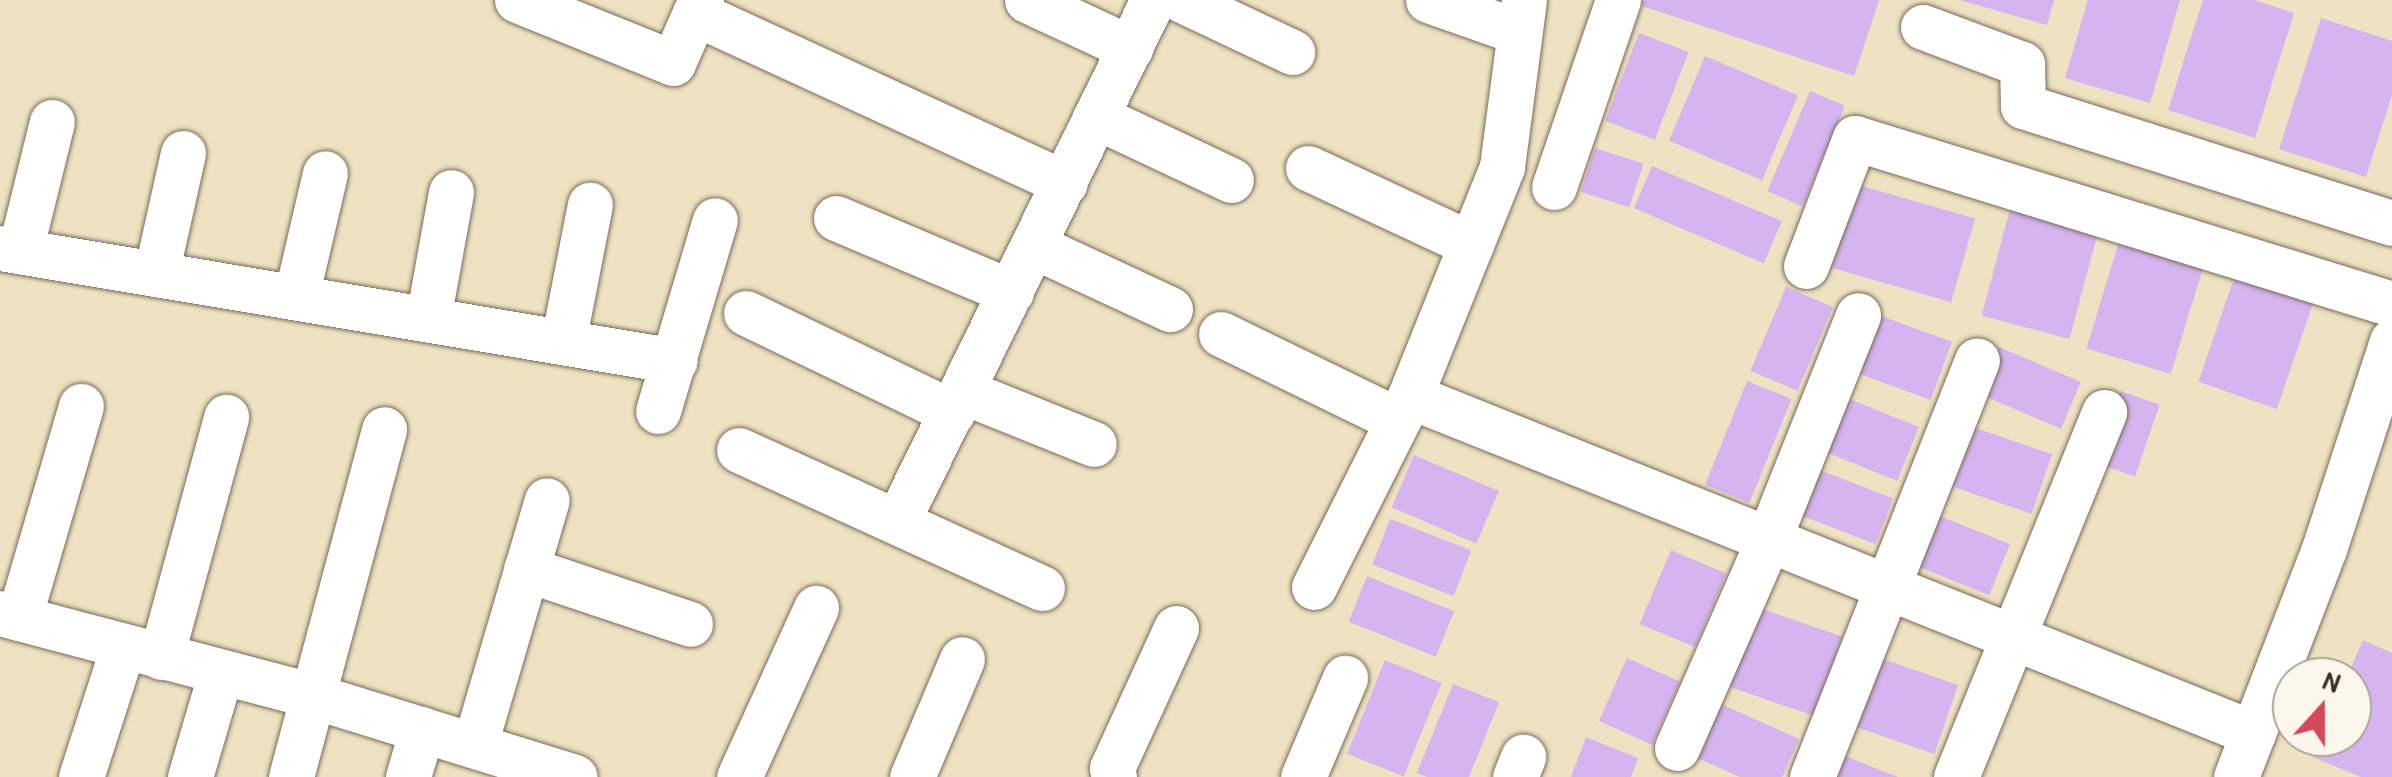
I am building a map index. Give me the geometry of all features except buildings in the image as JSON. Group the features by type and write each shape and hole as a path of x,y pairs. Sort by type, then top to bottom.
{"street":[{"path":"517,0 673,62 698,6 1065,183"},
{"path":"1027,0 1130,48"},
{"path":"898,520 1152,0"},
{"path":"1182,0 1292,52"},
{"path":"1314,587 1404,408 1502,167 1521,16 1428,0"},
{"path":"1554,187 1618,0"},
{"path":"1923,27 2022,64 2023,106 2392,223"},
{"path":"1097,117 1231,180"},
{"path":"52,122 10,249 675,361"},
{"path":"1806,266 1856,138 2392,304"},
{"path":"156,274 183,153"},
{"path":"1308,168 1471,244"},
{"path":"296,297 325,174"},
{"path":"428,320 451,192"},
{"path":"563,342 590,206"},
{"path":"836,218 1012,292"},
{"path":"658,410 715,220"},
{"path":"1034,246 1170,309"},
{"path":"746,313 957,402 1094,444"},
{"path":"1677,748 1769,538 1858,315"},
{"path":"1221,334 1404,408 1769,538 2253,733"},
{"path":"2236,777 2324,549 2392,341"},
{"path":"1812,777 1977,360"},
{"path":"82,406 10,615 310,695 475,744 527,769 576,777"},
{"path":"1956,777 2104,412"},
{"path":"81,777 142,652 226,418"},
{"path":"291,777 384,428"},
{"path":"739,450 1042,588"},
{"path":"475,744 547,500"},
{"path":"526,569 690,624"},
{"path":"739,777 816,608"},
{"path":"1114,777 1112,768 1176,628"},
{"path":"912,777 962,658"},
{"path":"190,777 221,672"},
{"path":"1303,777 1346,678"},
{"path":"408,777 422,729"}]}
